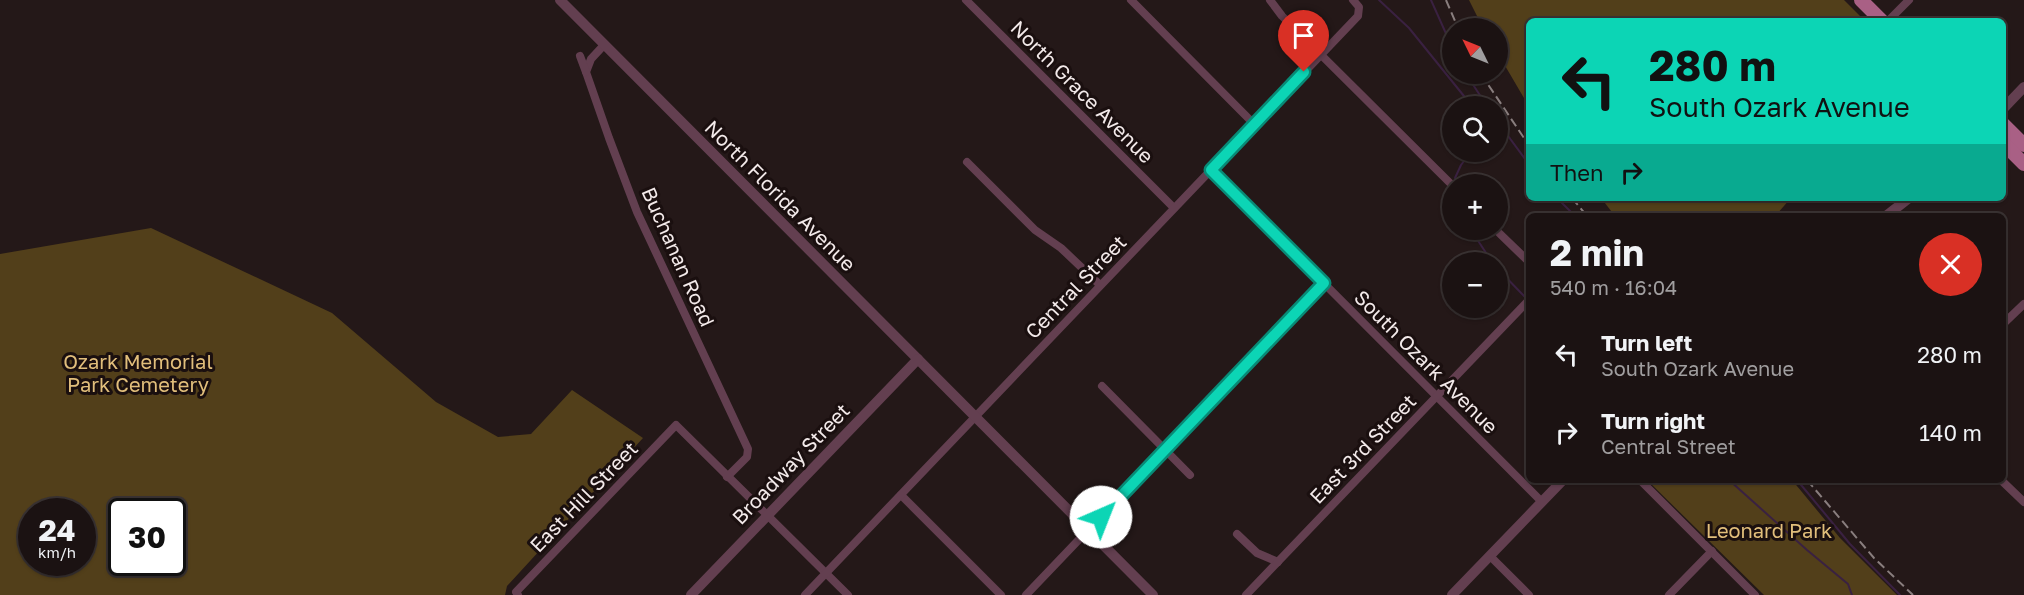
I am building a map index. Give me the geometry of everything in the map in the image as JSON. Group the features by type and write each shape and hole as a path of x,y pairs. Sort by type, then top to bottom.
{"main road":[{"path":"1861,0 1885,18"},
{"path":"1872,0 1886,18"},
{"path":"2006,127 2024,145"},
{"path":"2006,146 2024,164"}],"street":[{"name":"North Florida Avenue","path":"560,0 1153,595"},
{"name":"North Grace Avenue","path":"966,0 1174,208"},
{"path":"1131,0 1254,124"},
{"path":"1270,0 1320,54 1442,175"},
{"name":"Central Street","path":"805,595 1358,16 1359,8 1353,0"},
{"path":"1890,18 1909,0"},
{"path":"587,75 589,62 604,45"},
{"path":"580,56 587,75"},
{"name":"Buchanan Road","path":"587,75 637,212 748,449 746,458 727,477"},
{"path":"2006,106 2024,87"},
{"path":"967,162 1035,230 1061,248 1100,285"},
{"name":"South Ozark Avenue","path":"1211,170 1542,502"},
{"path":"1890,213 1905,201"},
{"path":"1506,240 1526,259"},
{"path":"1026,595 1324,283"},
{"name":"East 3rd Street","path":"1246,595 1526,303"},
{"path":"2006,321 2024,303"},
{"name":"Broadway Street","path":"691,595 918,359"},
{"path":"1102,386 1190,475"},
{"name":"East Hill Street","path":"517,594 675,425 727,477"},
{"path":"727,477 848,595"},
{"path":"1452,595 1560,483"},
{"path":"1643,483 1755,595"},
{"path":"2004,483 2024,502"},
{"path":"901,495 1001,595"},
{"path":"1237,534 1257,553 1278,562"},
{"path":"1669,595 1712,551"},
{"path":"1490,556 1529,595"}],"green space":[{"path":"1469,0 1844,0 1862,18 1526,18 1526,102 1508,71 1508,18 1478,18"},
{"path":"1603,201 1788,201 1778,213 1613,213"},
{"name":"Ozark Memorial Park Cemetery","path":"151,228 332,313 436,402 498,437 531,434 572,390 643,438 507,586 505,595 0,595 0,254"},
{"name":"Leonard Park","path":"1650,483 1794,483 1840,538 1897,595 1764,595"}],"waterway":[{"path":"1379,0 1409,28 1464,96"},
{"path":"1431,0 1442,25"},
{"path":"1473,84 1480,96"},
{"path":"1508,136 1526,160"},
{"path":"1457,174 1463,162"},
{"path":"1560,201 1572,213"},
{"path":"1478,240 1485,252"},
{"path":"1508,279 1524,296"},
{"path":"1732,483 1848,584 1852,595"},
{"path":"1799,483 1850,544 1900,595"}],"railway":[{"path":"1446,0 1454,18"},
{"path":"1488,84 1526,141"},
{"path":"1574,201 1584,213"},
{"path":"1810,483 1874,558 1913,595"}],"route":[{"path":"1101,517 1324,283 1211,170 1304,72"}]}
